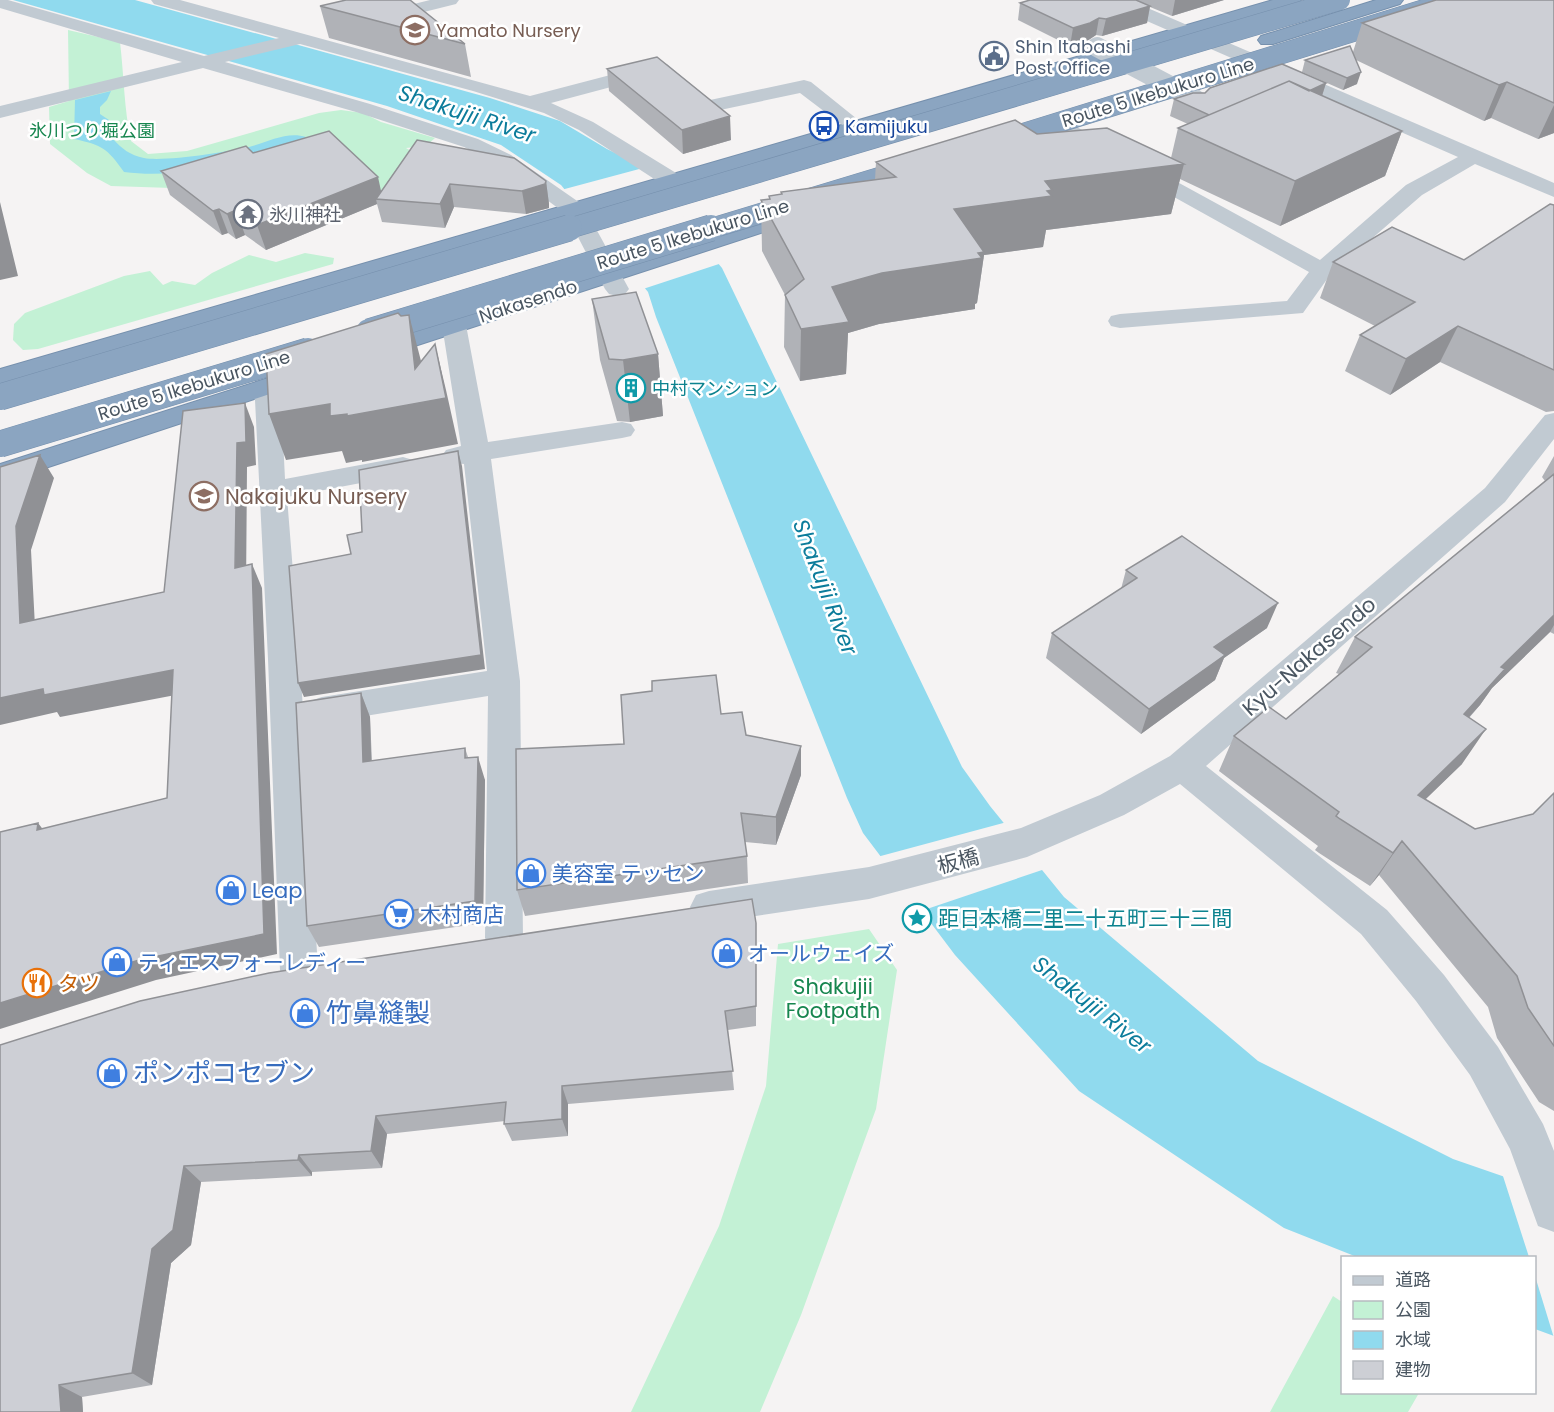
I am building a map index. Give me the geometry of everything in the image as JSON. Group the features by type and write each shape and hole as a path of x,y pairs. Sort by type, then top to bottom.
{"highway":[{"path":"0,377 1292,0"},
{"name":"Route 5 Ikebukuro Line","path":"0,397 1340,0"},
{"path":"238,348 385,304 663,211 1063,103 1394,0"},
{"name":"Route 5 Ikebukuro Line","path":"1066,129 974,153 1455,0"},
{"path":"1066,129 1468,0"},
{"path":"0,418 1152,66 1186,31"},
{"name":"Route 5 Ikebukuro Line","path":"0,444 338,353 935,166"},
{"name":"Nakasendo","path":"0,474 260,390 338,353 454,325 615,278 716,239 935,166"}],"street":[{"path":"160,0 551,109 586,126 669,182"},
{"path":"356,24 408,5 450,0"},
{"path":"1114,0 1554,191"},
{"path":"0,3 208,61 395,117 471,143 504,159 575,210 615,278"},
{"path":"0,112 333,29"},
{"path":"1097,47 1195,99"},
{"path":"530,102 660,68 706,107 804,86 857,127"},
{"path":"1066,129 1322,270"},
{"path":"1120,321 1294,308 1322,270 1414,190 1474,156"},
{"path":"454,325 476,452 504,681 504,938"},
{"path":"260,390 268,399 287,715 316,968 261,978"},
{"name":"Kyu-Nakasendo","path":"1028,842 1112,805 1182,766 1495,495 1554,421"},
{"path":"272,490 476,452 622,430"},
{"path":"287,715 504,681"},
{"path":"1182,766 1374,922 1430,988 1484,1061 1540,1150 1554,1210"},
{"name":"板橋","path":"681,911 888,879 1028,842"}],"green space":[{"name":"氷川つり堀公園","path":"68,30 120,42 125,105 131,141 148,154 187,151 319,113 341,110 363,113 381,122 435,138 426,146 406,148 413,152 382,195 111,186 87,173 50,144 49,107 69,101"},
{"path":"305,253 334,258 333,264 38,349 23,350 13,340 14,324 25,313 124,276 150,271 163,285 172,281 195,285 212,273 249,255 276,262"},
{"name":"Shakujii Footpath","path":"869,929 897,970 876,1109 801,1315 760,1412 631,1412 719,1226 766,1086 778,944"},
{"path":"1333,1296 1341,1301 1341,1394 1418,1394 1408,1412 1270,1412"}],"water":[{"name":"Shakujii River","path":"13,0 135,0 490,98 560,121 634,162 722,268 962,767 990,806 1064,897 1258,1061 1453,1159 1554,1194 1554,1336 1536,1329 1536,1256 1354,1256 1284,1228 1079,1091 955,955 863,833 847,798 648,292 561,185 501,145 387,106"},
{"path":"111,91 107,100 100,107 100,114 109,120 107,128 114,133 113,139 116,143 130,153 144,158 165,159 196,156 249,147 285,136 306,137 304,144 215,167 170,173 124,172 103,149 74,139 75,100"}],"pier":[{"path":"643,168 722,263 643,289 561,190"},
{"path":"1007,822 1045,869 918,912 877,857"},
{"path":"1502,1173 1554,1191 1554,1338 1536,1279 1536,1256 1529,1256"}],"building":[{"path":"346,0 410,0 465,44 320,6"},
{"path":"1030,0 1136,0 1150,6 1106,19 1099,18 1073,28 1020,3"},
{"path":"1436,0 1554,0 1554,103 1507,82 1499,85 1362,23"},
{"path":"1350,46 1361,72 1347,78 1305,60"},
{"path":"657,57 730,116 682,130 607,69"},
{"path":"1282,64 1326,83 1309,91 1289,81 1209,115 1174,99 1193,93 1205,93 1210,88"},
{"path":"1289,81 1402,131 1295,181 1178,128"},
{"path":"1015,120 1037,134 1107,128 1184,164 1045,181 1052,190 1047,191 1052,196 954,209 984,252 978,253 982,258 882,273 832,287 849,322 801,329 785,295 804,279 761,200 770,199 769,196 782,194 781,192 896,177 876,162"},
{"path":"329,131 378,177 257,225 236,210 227,214 219,209 213,211 161,171 246,146 253,153"},
{"path":"417,140 514,158 546,181 545,184 522,191 450,184 440,204 376,199"},
{"path":"1550,204 1554,205 1554,370 1458,326 1406,359 1360,335 1415,302 1333,262 1392,227 1464,260"},
{"path":"636,292 658,354 623,360 609,359 592,299"},
{"path":"398,313 401,316 409,315 415,369 435,344 446,398 347,416 347,414 330,416 330,404 269,414 266,354"},
{"path":"245,403 246,442 237,443 235,568 252,564 264,934 139,960 0,1003 0,832 38,823 37,830 167,798 173,670 44,695 43,689 0,698 0,467 40,455 16,526 20,623 164,592 183,411"},
{"path":"458,451 481,655 298,683 289,566 351,554 347,535 362,532 359,470"},
{"path":"1554,474 1554,615 1501,667 1505,669 1464,714 1486,729 1418,795 1475,829 1533,814 1554,793 1554,1046 1528,1008 1517,976 1402,841 1393,853 1340,819 1336,816 1339,812 1234,736 1269,707 1286,719 1372,647 1355,637"},
{"path":"1182,536 1278,603 1214,647 1225,655 1149,709 1052,633 1137,578 1126,570"},
{"path":"716,675 721,714 742,712 746,735 801,746 776,817 741,813 747,856 517,890 516,749 624,744 621,695 652,691 652,681"},
{"path":"361,693 363,762 465,748 465,758 478,757 475,901 307,926 296,703"},
{"path":"752,899 756,923 756,1006 725,1011 733,1071 562,1086 562,1119 504,1124 506,1102 376,1116 371,1151 299,1155 298,1160 184,1166 173,1230 152,1249 132,1373 59,1385 61,1412 0,1412 0,1045 140,1001 269,973"}],"place":[{"name":"Yamato Nursery","path":"415,30"},
{"name":"Shin Itabashi Post Office","path":"994,56"},
{"name":"Kamijuku","path":"824,126"},
{"name":"氷川神社","path":"248,214"},
{"name":"中村マンション","path":"631,388"},
{"name":"Nakajuku Nursery","path":"204,496"},
{"name":"美容室 テッセン","path":"531,873"},
{"name":"Leap","path":"231,890"},
{"name":"木村商店","path":"399,914"},
{"name":"距日本橋二里二十五町三十三間","path":"917,918"},
{"name":"オールウェイズ","path":"727,953"},
{"name":"ティエスフォーレディー","path":"117,962"},
{"name":"タツ","path":"37,983"},
{"name":"竹鼻縫製","path":"305,1013"},
{"name":"ポンポコセブン","path":"112,1073"}]}
